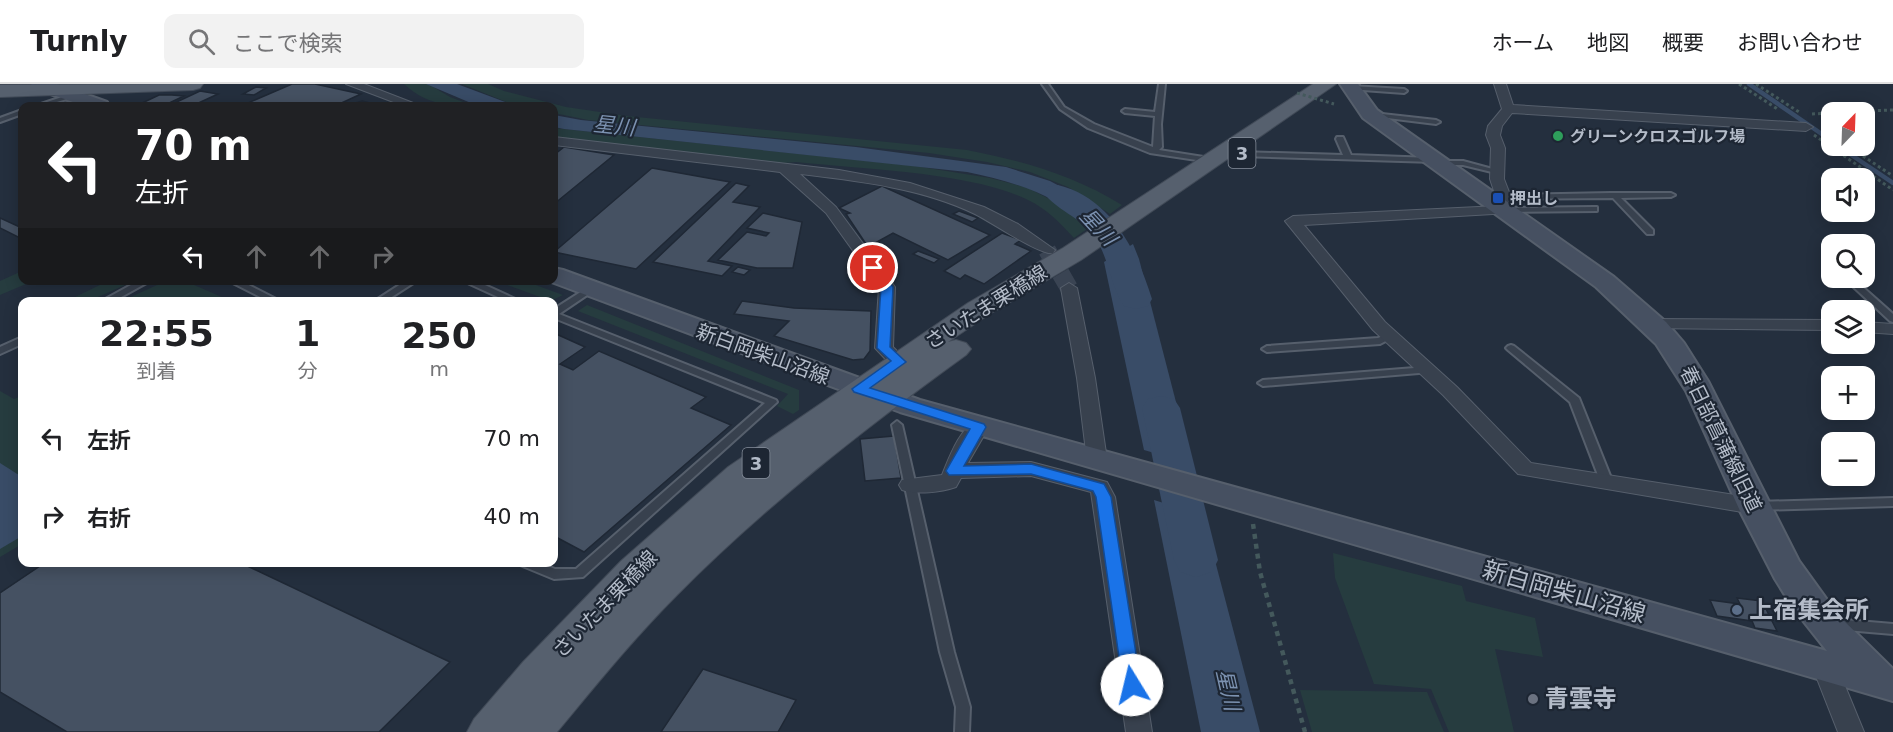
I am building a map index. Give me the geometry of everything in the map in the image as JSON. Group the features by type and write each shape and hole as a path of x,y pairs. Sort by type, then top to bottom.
{"main road":[{"path":"0,91 193,84"},
{"name":"さいたま栗橋線","path":"531,732 608,643 697,552 777,483 1066,265 1340,89"},
{"name":"さいたま栗橋線","path":"1139,218 1210,160 1340,89"},
{"name":"さいたま栗橋線","path":"489,732 538,674 634,571 740,475 880,404 899,362 978,309 1066,265"}],"street":[{"path":"352,84 404,102"},
{"path":"1500,84 1508,109"},
{"name":"春日部菖蒲線旧道","path":"1340,89 1434,161 1505,203 1605,282 1653,324 1670,343 1696,383 1778,557 1822,624 1850,654 1891,686"},
{"path":"56,90 89,102"},
{"path":"1508,109 1806,128"},
{"path":"1508,109 1495,126 1493,135 1498,148 1496,171 1505,203 1293,221 1390,336 1427,370 1525,470 1754,506"},
{"path":"558,141 869,177 942,195 1021,231 1066,265 1086,378 1105,463"},
{"path":"785,169 831,210 887,287 884,348 899,362"},
{"name":"新白岡柴山沼線","path":"558,277 880,404 979,427 1105,463 1243,509 1825,666 1891,686"},
{"path":"1653,324 1821,325"},
{"path":"1875,328 1893,329"},
{"path":"910,485 949,482 970,438 979,427"},
{"path":"954,471 1031,469 1098,487 1104,497 1139,732"},
{"path":"1825,666 1851,732"}],"lane":[{"path":"1045,84 1069,114 1153,151 1210,160"},
{"path":"1153,151 1158,147 1162,84"},
{"path":"1340,89 1404,91"},
{"path":"43,102 56,90"},
{"path":"1125,111 1159,114"},
{"path":"0,120 18,113"},
{"path":"1370,114 1436,122"},
{"path":"1340,139 1348,157"},
{"path":"1240,154 1434,161 1463,163 1496,171"},
{"path":"1614,195 1650,232"},
{"path":"1505,203 1614,195 1671,195"},
{"path":"1505,203 1594,209"},
{"path":"114,297 138,285"},
{"path":"242,285 267,297"},
{"path":"385,297 406,285"},
{"path":"477,285 506,297"},
{"path":"1859,288 1893,319"},
{"path":"558,311 590,289"},
{"path":"536,567 554,574 579,574 772,402 558,316"},
{"path":"1267,349 1380,340 1390,336"},
{"path":"0,351 18,342"},
{"path":"1511,348 1575,400 1607,483"},
{"path":"1263,383 1427,370"},
{"path":"880,404 910,485 947,652 963,707 962,732"},
{"path":"1754,506 1893,502"},
{"path":"1822,624 1893,629"}],"path":[{"path":"1739,84 1784,114"},
{"path":"1756,84 1802,114 1821,113"},
{"path":"1297,93 1340,89"},
{"path":"1875,111 1893,110"},
{"path":"1806,128 1893,190"},
{"path":"1863,156 1893,176"},
{"path":"1243,509 1305,732"}],"green space":[{"path":"404,84 428,84 463,102 437,102 412,91"},
{"path":"462,84 488,84 504,91 547,102 507,102"},
{"path":"558,105 627,116 967,150 1047,170 1085,185 1122,205 1110,214 1068,187 1030,172 987,162 929,153 588,120 558,114"},
{"path":"558,128 915,166 990,178 1028,188 1059,204 1087,229 1074,238 1053,217 1028,200 977,183 915,173 796,162 783,163 558,137"},
{"path":"18,273 18,285 24,285 0,295 0,281"},
{"path":"100,285 125,285 98,297 75,297"},
{"path":"157,285 194,285 222,297 131,297"},
{"path":"507,285 536,285 563,295 558,298 540,297"},
{"path":"587,305 799,390 799,410 793,414 777,406 788,394 578,311"},
{"path":"0,391 14,399 18,397 18,546 0,557"},
{"path":"1333,553 1462,586 1466,601 1535,618 1543,657 1495,649 1514,732 1449,732 1431,689 1374,684 1335,578"},
{"path":"1300,690 1427,692 1444,732 1312,732"}],"water":[{"path":"426,84 457,84 505,102 469,102"},
{"path":"558,116 581,120 856,147 1006,167 1050,181 1106,215 1089,227 1048,197 1000,180 967,172 558,128"},
{"path":"1133,244 1139,259 1192,464 1144,450 1104,262"},
{"path":"0,463 18,474 18,538 0,549"},
{"path":"1154,500 1203,515 1260,732 1201,732"}],"building":[{"path":"292,84 315,84 361,94 344,102 250,102"},
{"path":"256,87 266,88 254,95 243,94"},
{"path":"200,91 218,94 201,102 177,102"},
{"path":"159,95 184,96 171,102 144,102"},
{"path":"564,147 614,155 558,201 558,152"},
{"path":"652,168 730,182 636,269 558,253 558,249"},
{"path":"736,183 749,186 733,202 760,207 708,261 732,266 722,276 653,262"},
{"path":"882,186 990,235 948,260 893,233 868,247 846,214 850,213 839,208"},
{"path":"959,211 978,218 972,222 953,214"},
{"path":"763,213 802,222 793,268 757,268 718,260 747,232 766,236 769,233 747,228"},
{"path":"0,218 18,226 18,237 0,228"},
{"path":"1002,233 1021,240 1015,244 1031,251 984,284 965,275 960,279 944,271"},
{"path":"918,251 939,259 934,263 913,254"},
{"path":"738,267 750,270 744,275 732,272"},
{"path":"742,301 794,308 871,311 870,351 864,359 853,360 774,336 789,321 734,314"},
{"path":"558,335 585,347 560,364 573,370 599,351 706,397 691,408 731,425 584,552 558,538"},
{"path":"894,436 901,478 865,481 860,439"},
{"path":"39,567 250,567 450,662 379,732 67,732 0,692 0,593"},
{"path":"1737,598 1762,601 1777,631 1755,628 1752,621 1717,616 1710,600 1740,604"},
{"path":"703,669 796,700 778,732 661,732"}],"waterway":[{"path":"1749,84 1821,133"},
{"path":"1853,156 1893,183"},
{"name":"星川","path":"1058,193 1088,212 1110,236 1125,265 1136,299"},
{"name":"星川","path":"1161,408 1196,560"}],"tunnel":[{"path":"1047,250 1069,288"}],"place":[{"name":"グリーンクロスゴルフ場","path":"1558,136"},
{"name":"押出し","path":"1498,198"},
{"name":"上宿集会所","path":"1737,610"},
{"name":"青雲寺","path":"1533,699"}],"route":[{"path":"873,268 887,287 884,348 899,362 859,389 979,427 970,438 954,471 1031,469 1098,487 1104,497 1132,685"}]}
